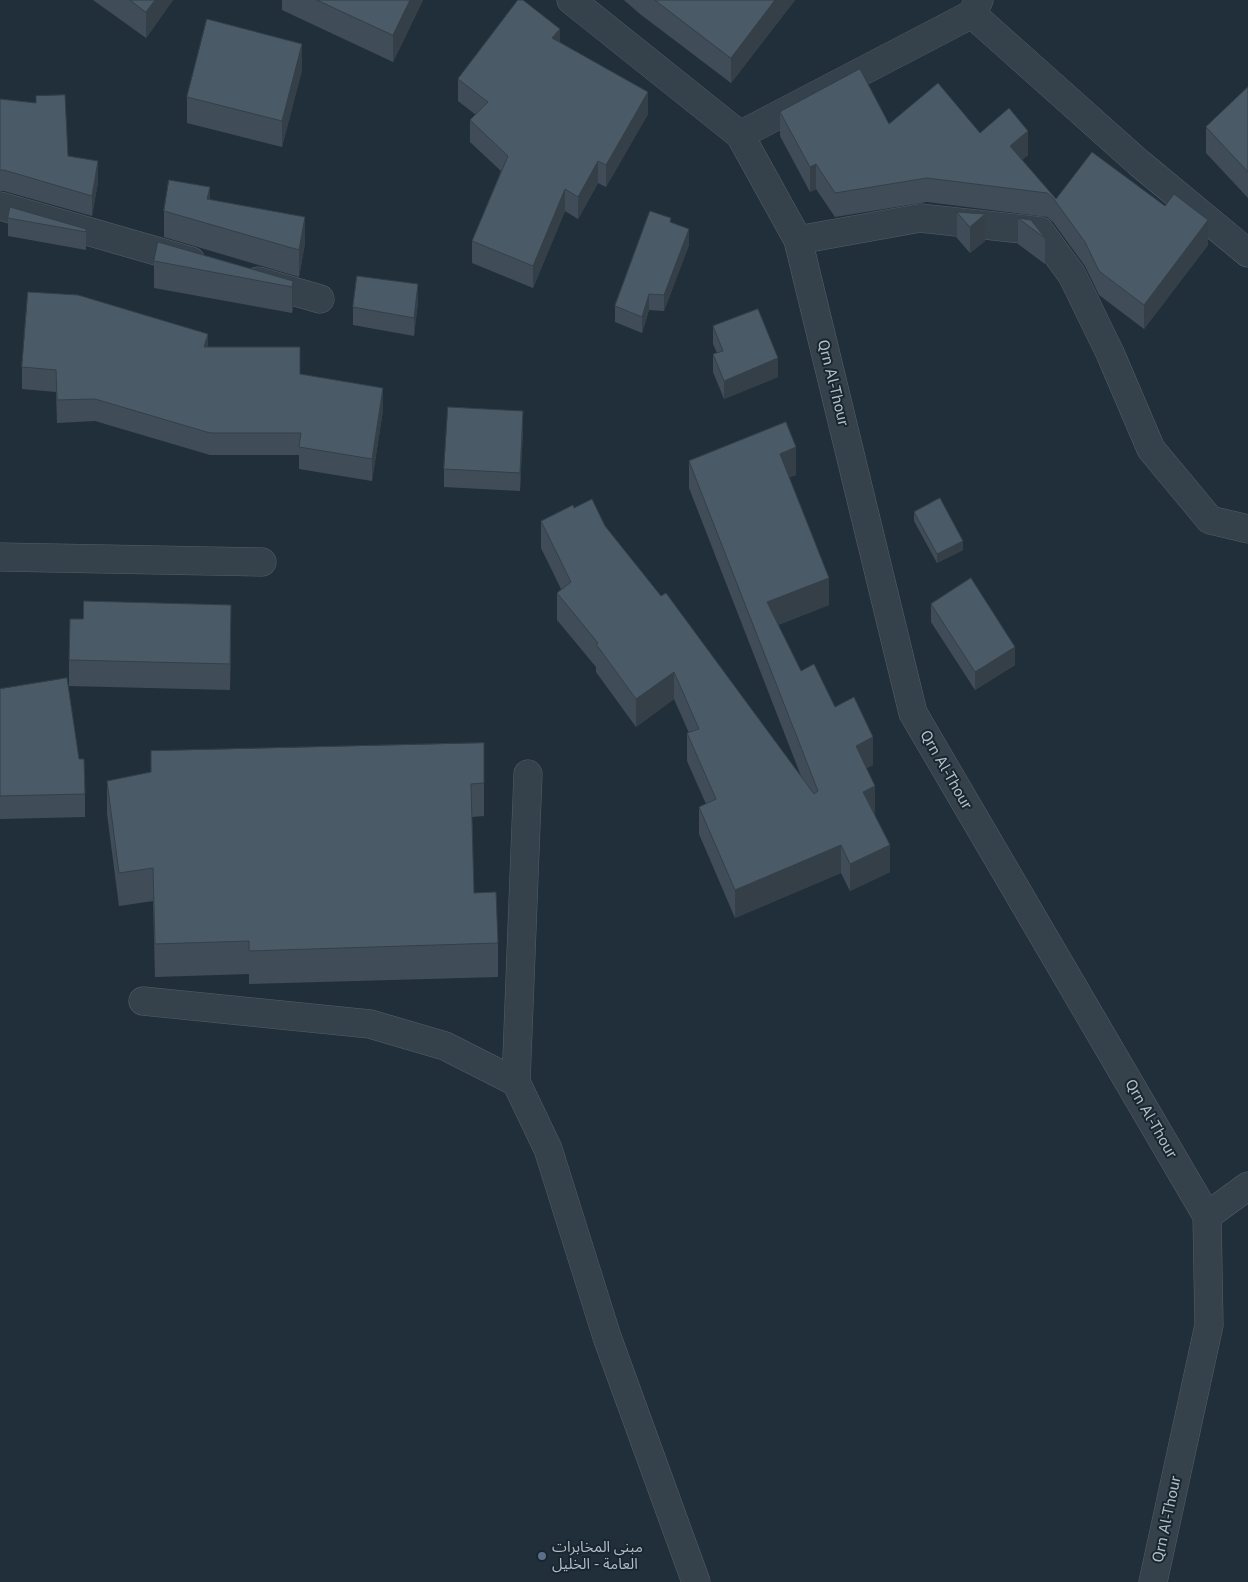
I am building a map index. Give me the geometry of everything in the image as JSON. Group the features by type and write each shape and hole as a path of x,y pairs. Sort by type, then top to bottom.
{"street":[{"name":"Qrn Al-Thour","path":"571,0 740,135 798,240 913,713 1207,1216 1210,1325 1153,1582"},
{"path":"740,135 975,7 1139,163 1248,253"},
{"path":"0,206 320,299"},
{"path":"798,240 920,218 1040,231 1072,275 1110,353 1151,449 1210,520 1248,529"},
{"path":"0,557 262,562"},
{"path":"528,774 516,1082 548,1149 607,1337 696,1582"},
{"path":"143,1001 370,1024 445,1046 516,1082"},
{"path":"1207,1216 1248,1186"}],"building":[{"path":"130,0 155,0 146,12"},
{"path":"317,0 410,0 393,35"},
{"path":"518,0 523,0 560,29 552,38 648,92 606,165 598,161 578,197 565,189 533,266 472,241 508,156 470,120 488,102 458,79"},
{"path":"655,0 775,0 731,58"},
{"path":"207,19 302,44 282,121 187,97"},
{"path":"860,69 889,124 938,83 980,133 1009,108 1028,131 1010,146 1056,199 1092,152 1165,206 1174,194 1208,220 1144,305 1099,271 1085,242 1053,198 1047,193 927,178 835,193 816,164 810,167 780,112"},
{"path":"1248,87 1248,172 1206,127"},
{"path":"65,95 68,156 98,161 92,196 0,170 0,99 36,103 36,96"},
{"path":"169,180 210,187 207,199 305,217 299,250 164,211"},
{"path":"10,207 86,229 86,232 8,218"},
{"path":"650,211 671,218 670,222 689,229 664,295 649,294 642,317 615,306"},
{"path":"957,212 985,214 970,227"},
{"path":"1018,218 1031,220 1045,238"},
{"path":"158,242 293,281 292,287 154,261"},
{"path":"357,276 418,284 414,318 353,307"},
{"path":"28,292 78,295 208,334 204,347 300,347 300,374 383,388 372,459 299,447 301,433 210,433 95,399 57,400 56,370 22,367"},
{"path":"758,309 778,358 724,381 713,354 723,351 713,326"},
{"path":"448,407 523,411 520,473 444,469"},
{"path":"786,422 796,447 780,454 829,578 767,602 801,671 814,664 835,707 854,697 873,737 856,746 875,786 863,792 890,845 850,864 841,845 735,890 699,807 716,799 687,733 699,729 674,672 636,699 596,644 598,643 557,593 571,582 541,521 573,505 574,508 592,499 605,526 661,596 666,593 814,794 818,791 689,461"},
{"path":"940,498 963,541 937,554 914,512"},
{"path":"971,578 1015,647 975,672 931,604"},
{"path":"84,601 231,605 230,664 69,660 70,619 83,619"},
{"path":"67,678 79,759 84,759 85,794 0,796 0,689"},
{"path":"484,743 484,783 471,784 474,893 496,892 498,943 249,951 249,941 155,944 153,868 119,873 107,781 151,772 151,751"}],"place":[{"name":"مبنى المخابرات العامة - الخليل","path":"542,1556"}]}
